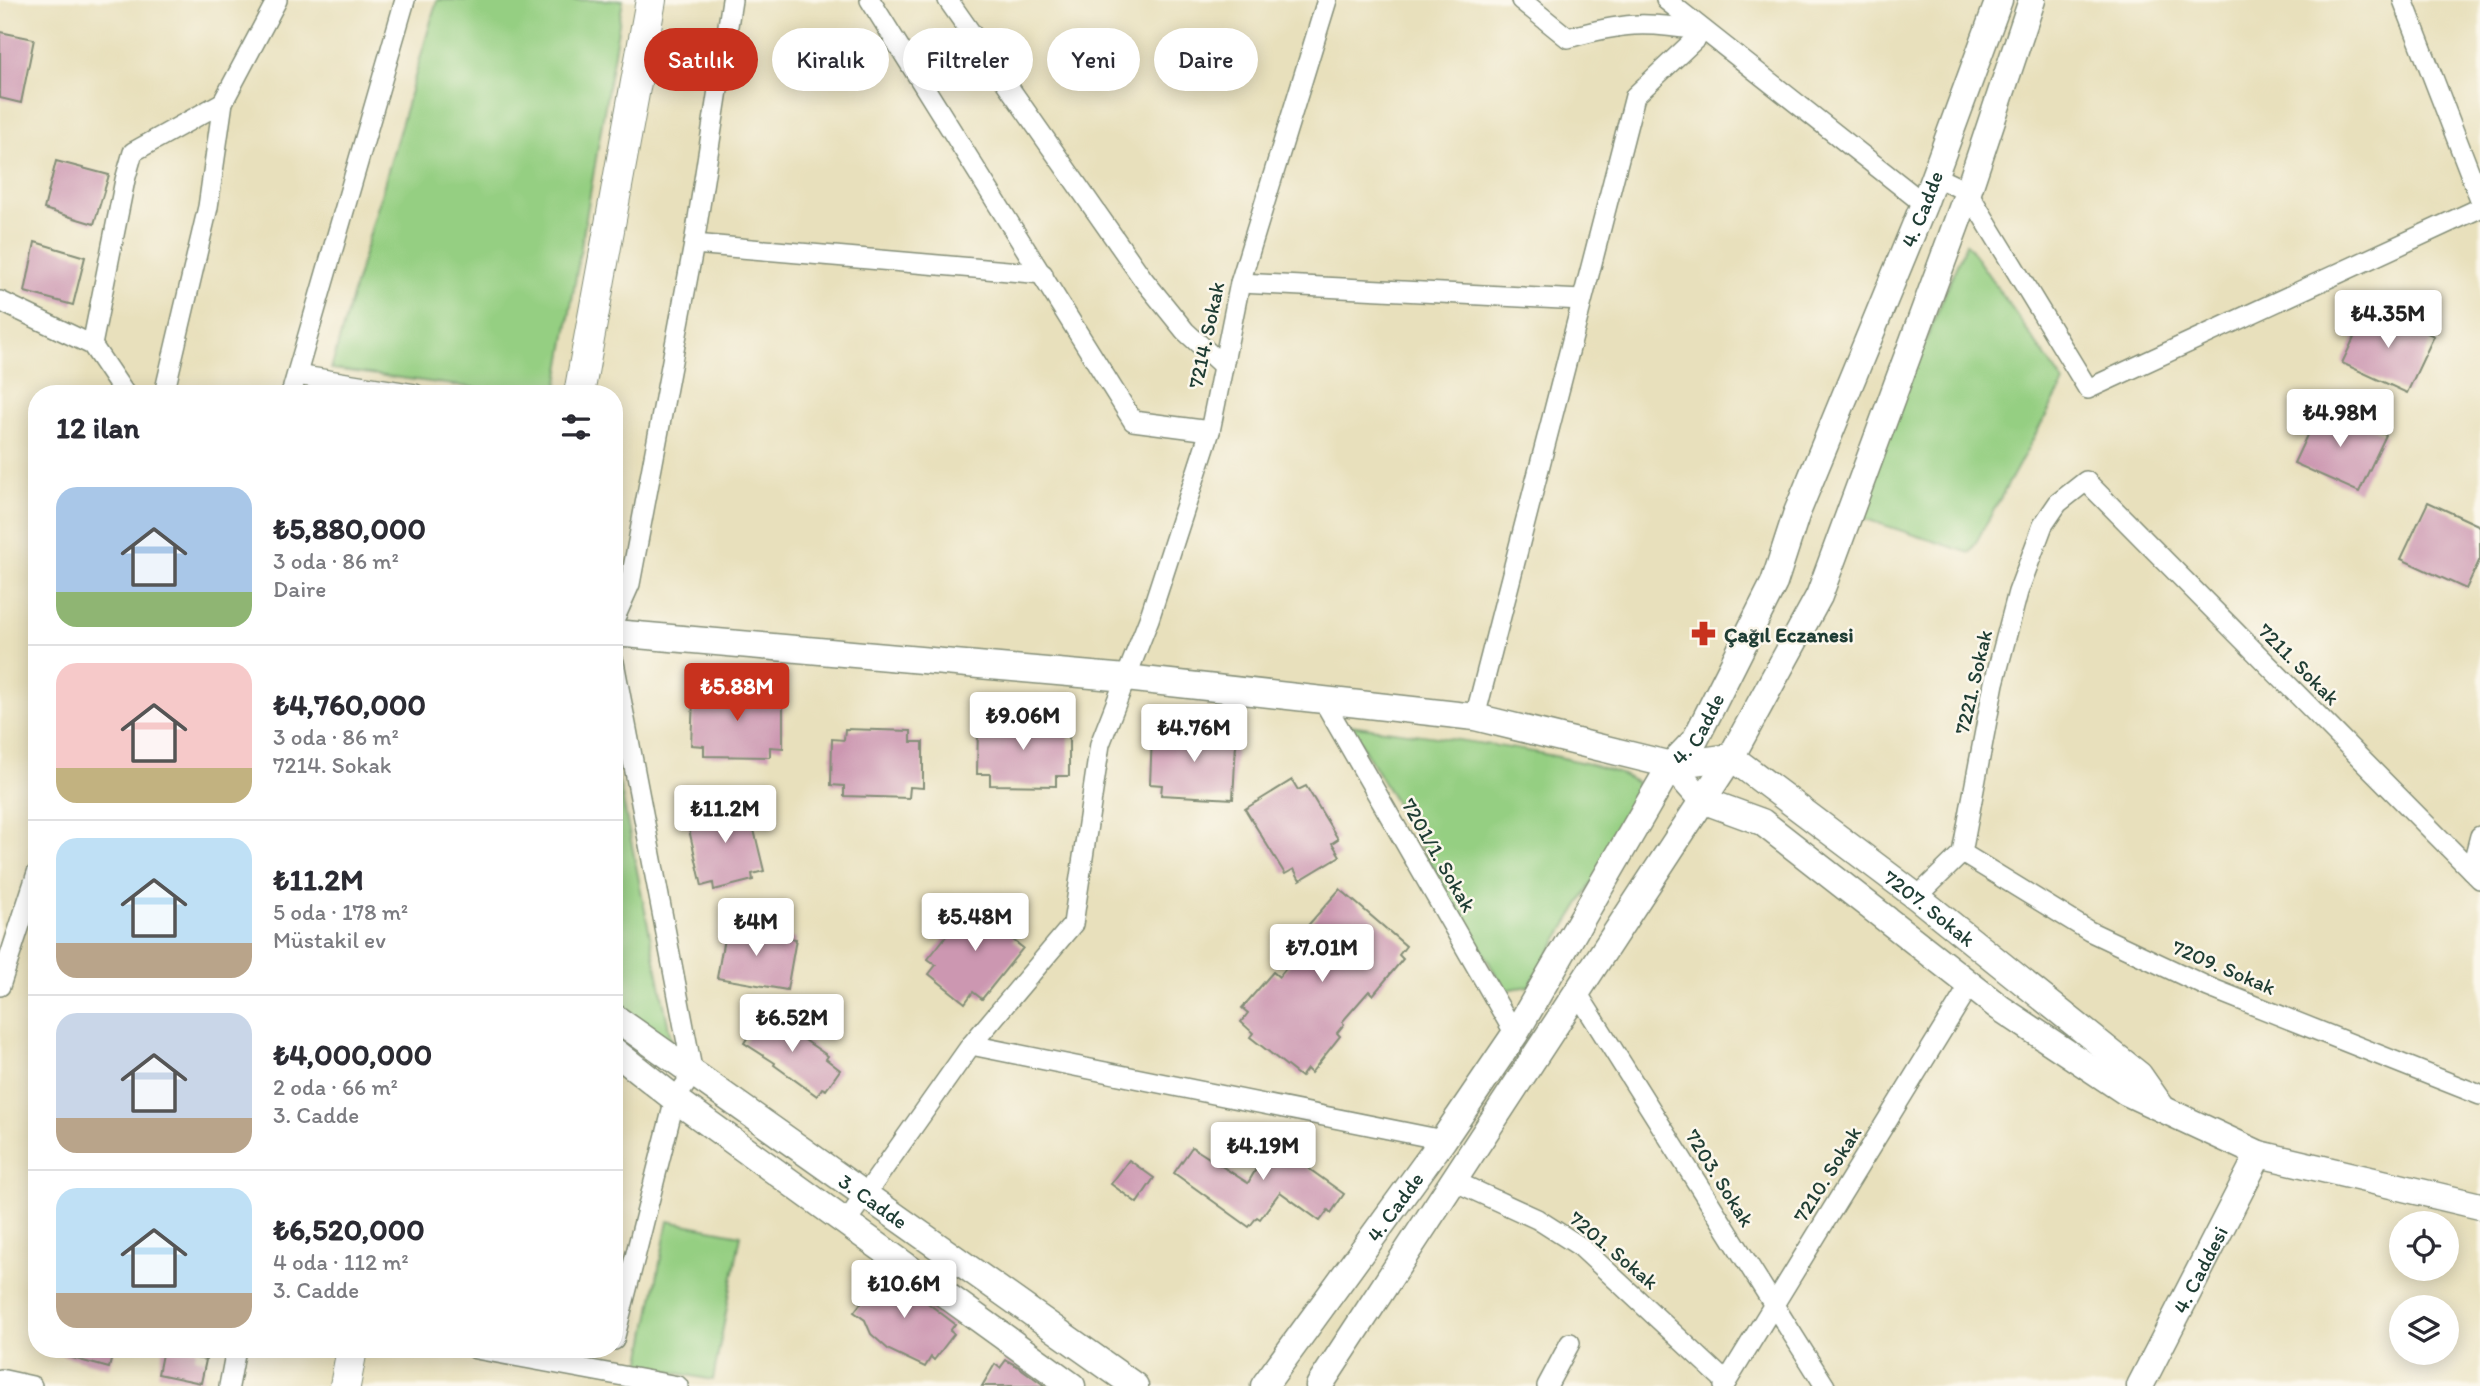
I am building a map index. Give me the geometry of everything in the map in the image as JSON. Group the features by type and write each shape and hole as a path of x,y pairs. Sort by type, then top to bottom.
{"main road":[{"path":"581,385 650,0"},
{"path":"345,1386 350,1358"}],"street":[{"path":"166,385 208,207 223,102 277,0"},
{"path":"294,384 405,0"},
{"path":"623,600 630,584 694,244 732,0"},
{"path":"870,0 1133,421 1210,431"},
{"path":"948,0 1143,279 1185,331 1223,366"},
{"name":"7214. Sokak","path":"846,1222 971,1045 1073,924 1100,744 1149,619 1210,431 1240,283 1327,0"},
{"path":"1521,0 1568,38 1613,26 1655,22 1704,31"},
{"path":"1666,0 1924,204"},
{"name":"4. Cadde","path":"1264,1386 1443,1140 1515,1034 1671,765 1695,740 1774,583 1796,515 1924,204 1999,0"},
{"name":"4. Cadde","path":"1319,1386 1731,757 1818,596 1968,192 2032,0"},
{"path":"2403,0 2480,199"},
{"path":"1475,717 1634,96 1704,31"},
{"path":"92,345 124,180 133,152 223,102"},
{"path":"1934,176 1968,192 2088,389 2480,208"},
{"path":"694,244 1043,274"},
{"path":"1240,283 1582,300"},
{"path":"0,301 92,345 119,385"},
{"name":"7221. Sokak","path":"1962,853 1994,683 2018,592 2043,525 2058,503 2086,481"},
{"name":"7211. Sokak","path":"2086,481 2475,875"},
{"path":"623,634 1126,678 1475,717 1671,765 1731,757"},
{"name":"7201/1. Sokak","path":"1323,700 1515,1034"},
{"path":"623,709 693,1074 676,1099 623,1304"},
{"name":"7207. Sokak","path":"1731,757 1917,897 2139,1075 2162,1108"},
{"path":"1671,765 1702,800"},
{"name":"7207. Sokak","path":"1702,800 1762,822 1970,985 2126,1092 2259,1154 2480,1206"},
{"path":"2475,875 2480,836"},
{"path":"1917,897 1962,853"},
{"name":"7209. Sokak","path":"1962,853 2090,931 2208,987 2480,1096"},
{"path":"0,986 28,900"},
{"name":"7210. Sokak","path":"1725,1384 1970,985"},
{"name":"7203. Sokak","path":"1578,994 1825,1386"},
{"name":"3. Cadde","path":"623,1023 1135,1386"},
{"path":"971,1045 1443,1140"},
{"name":"3. Cadde","path":"623,1058 1072,1386"},
{"name":"4. Caddesi","path":"2140,1386 2259,1154"},
{"name":"7201. Sokak","path":"1454,1181 1537,1220 1581,1247 1725,1384"},
{"path":"1546,1386 1570,1343"},
{"path":"229,1386 234,1358"},
{"path":"525,1358 678,1386"},
{"path":"606,1373 610,1358"},
{"path":"0,1379 32,1386"}],"green space":[{"path":"437,0 623,0 558,385 453,385 331,369"},
{"path":"1966,243 2064,383 1970,553 1853,515"},
{"path":"1350,725 1502,747 1586,763 1618,773 1638,784 1640,805 1529,986 1505,990"},
{"path":"623,802 672,1044 623,1009"},
{"path":"668,1221 741,1235 713,1380 640,1366"}],"building":[{"path":"0,32 34,39 21,103 0,98"},
{"path":"56,161 109,175 94,224 44,209"},
{"path":"35,242 85,257 73,305 25,292"},
{"path":"2369,306 2434,336 2407,393 2342,363"},
{"path":"2321,405 2386,435 2359,492 2294,463"},
{"path":"2428,502 2480,526 2480,559 2466,589 2401,559"},
{"path":"705,689 771,691 771,702 783,702 783,748 770,747 770,757 704,756 704,746 691,745 693,699 704,699"},
{"path":"990,718 1057,719 1057,730 1069,731 1069,776 1056,776 1056,786 990,785 990,774 977,774 978,728 990,728"},
{"path":"1164,728 1227,731 1226,743 1236,743 1233,799 1161,795 1162,785 1150,784 1152,736 1163,737"},
{"path":"845,729 911,731 911,742 923,742 923,788 910,787 909,798 844,796 844,786 831,785 832,739 844,740"},
{"path":"1292,780 1298,790 1306,786 1338,839 1332,843 1340,856 1300,880 1294,869 1285,874 1245,809"},
{"path":"735,800 737,808 748,805 764,871 752,874 753,880 714,890 713,883 702,886 687,821 699,818 696,809"},
{"path":"1340,889 1406,946 1399,955 1403,959 1373,995 1369,991 1342,1022 1344,1024 1337,1033 1340,1036 1311,1073 1307,1069 1301,1077 1250,1037 1253,1033 1241,1022 1248,1013 1242,1008 1273,972 1279,977 1310,935 1304,930"},
{"path":"984,902 1019,931 1013,940 1023,948 982,999 973,992 965,1003 929,974 936,965 928,959 970,906 977,911"},
{"path":"726,927 796,939 787,990 717,978"},
{"path":"764,1012 828,1056 826,1059 840,1070 826,1090 822,1088 817,1096 744,1043"},
{"path":"1290,1129 1310,1144 1307,1148 1310,1151 1301,1163 1344,1194 1331,1213 1328,1210 1320,1221 1280,1192 1260,1219 1257,1217 1249,1227 1174,1173 1192,1147 1248,1183 1260,1162 1264,1164"},
{"path":"1129,1160 1154,1178 1137,1203 1111,1184"},
{"path":"886,1271 955,1324 950,1331 954,1334 934,1360 931,1357 925,1367 889,1350 871,1334 865,1320 854,1312 874,1275 879,1278"},
{"path":"72,1358 112,1358 109,1368"},
{"path":"161,1358 206,1360 201,1383 158,1374"},
{"path":"1006,1360 1045,1386 982,1386 995,1364 1000,1368"}],"place":[{"name":"Çağıl Eczanesi","path":"1704,634"}]}
